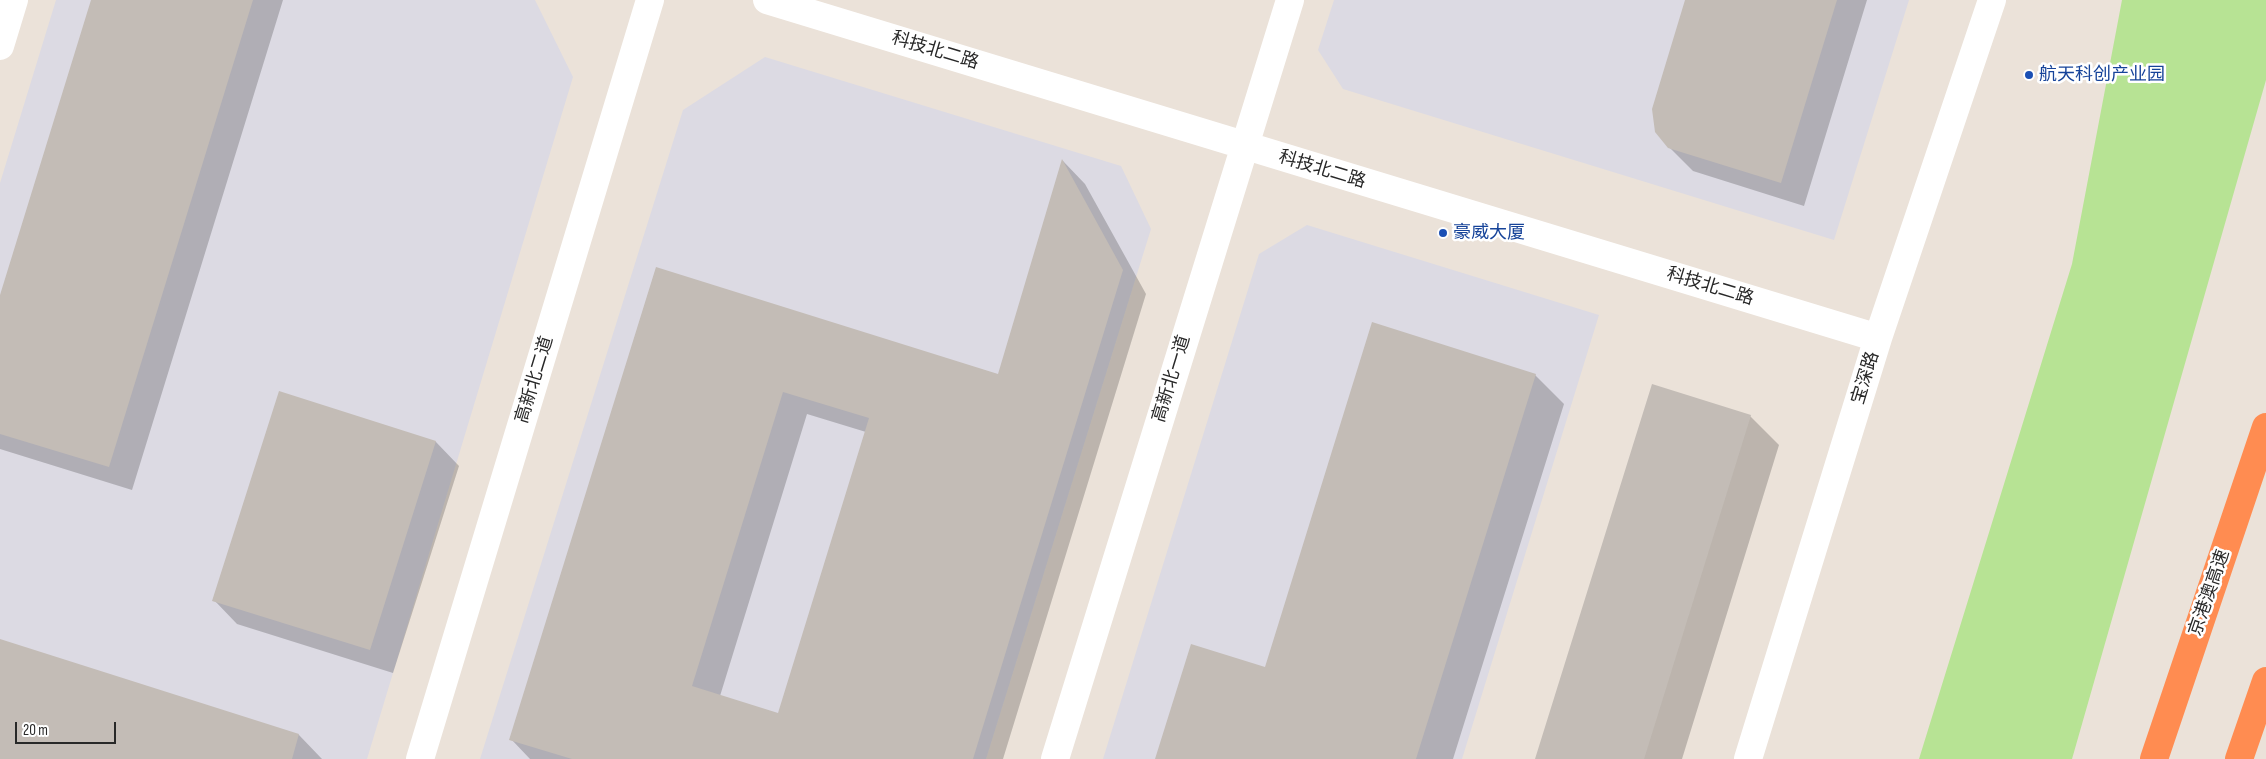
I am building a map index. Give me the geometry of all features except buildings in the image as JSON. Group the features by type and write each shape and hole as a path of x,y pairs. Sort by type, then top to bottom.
{"highway":[{"name":"京港澳高速","path":"2154,759 2266,427"},
{"path":"2239,759 2266,681"}],"street":[{"path":"0,46 14,0"},
{"name":"高新北二道","path":"420,759 650,0"},
{"name":"科技北二路","path":"767,0 1878,338"},
{"name":"高新北一道","path":"1055,759 1290,0"},
{"name":"宝深路","path":"1748,759 1878,338 1992,0"}],"shaded area":[{"path":"56,0 535,0 573,77 367,759 0,759 0,183"},
{"path":"1334,0 1909,0 1834,240 1343,89 1318,50"},
{"path":"765,57 1121,166 1151,229 986,759 480,759 683,110"},
{"path":"1307,225 1599,315 1462,759 1103,759 1259,254"}],"green space":[{"path":"2122,0 2266,0 2266,80 2072,759 1919,759 2072,264"}],"place":[{"name":"航天科创产业园","path":"2029,75"},
{"name":"豪威大厦","path":"1443,233"}]}
